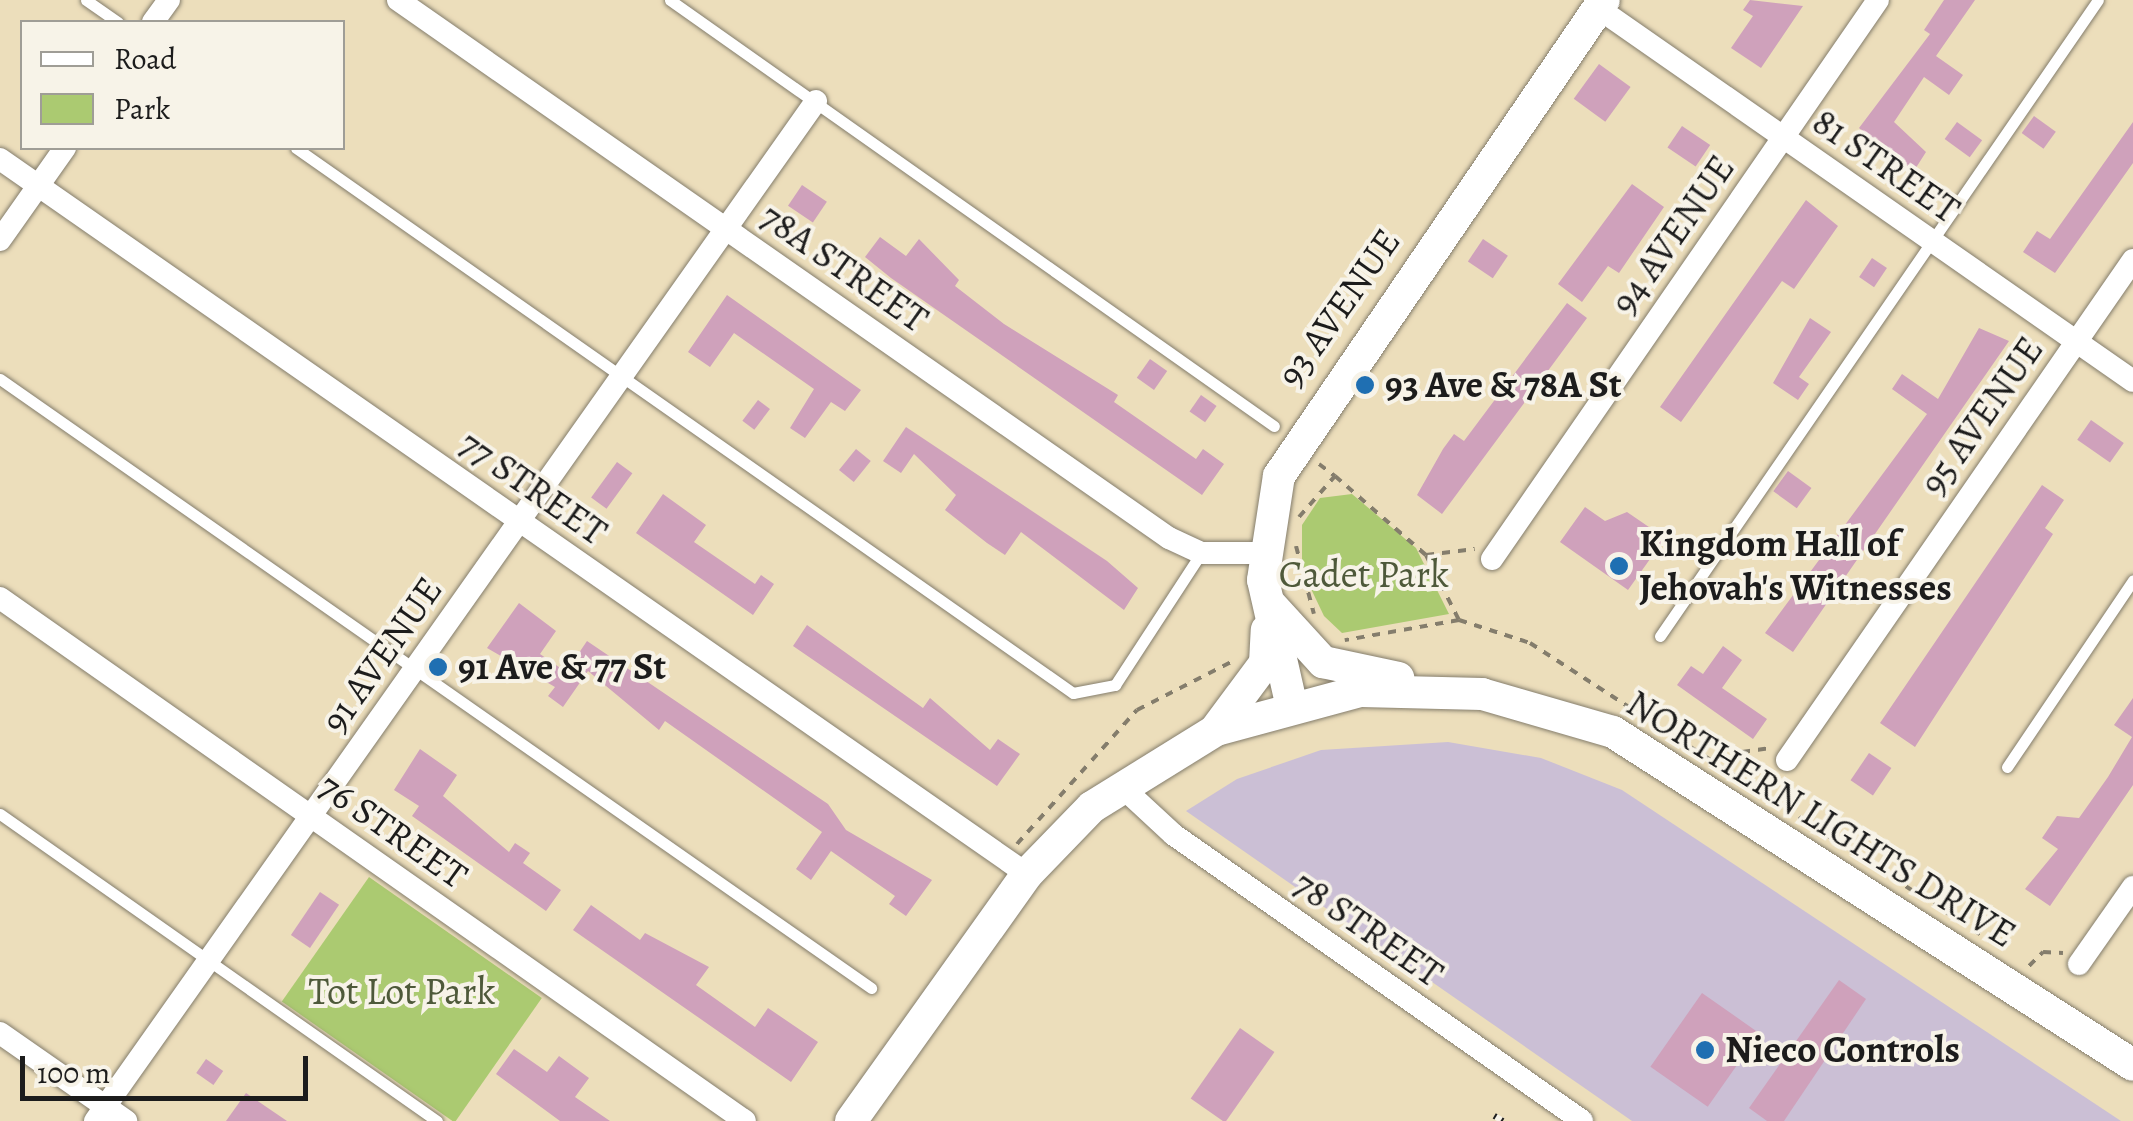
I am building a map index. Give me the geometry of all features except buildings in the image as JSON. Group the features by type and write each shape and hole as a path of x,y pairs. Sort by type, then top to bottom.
{"main road":[{"name":"93 AVENUE","path":"1291,703 1266,600 1262,553 1272,494 1295,444 1601,4"},
{"path":"1266,600 1323,662 1463,692"},
{"path":"1216,730 1265,664 1266,600"},
{"name":"NORTHERN LIGHTS DRIVE","path":"851,1121 1027,874 1121,786 1216,730 1291,703 1361,691 1463,692 1551,708 1660,756 2133,1065"}],"street":[{"name":"78A STREET","path":"398,0 1201,553"},
{"name":"94 AVENUE","path":"1498,549 1878,0"},
{"name":"81 STREET","path":"1601,4 2133,382"},
{"name":"91 AVENUE","path":"101,1114 816,101"},
{"path":"0,240 64,150"},
{"name":"77 STREET","path":"0,159 1027,874"},
{"name":"95 AVENUE","path":"1787,760 2133,260"},
{"path":"1201,553 1262,553"},
{"name":"76 STREET","path":"0,598 745,1121"},
{"name":"78 STREET","path":"1121,786 1174,835 1582,1121"},
{"path":"2079,964 2133,887"},
{"path":"0,1033 101,1114 126,1121"}],"lane":[{"path":"86,0 115,20"},
{"path":"670,0 1274,426"},
{"path":"1660,636 2098,0"},
{"path":"299,150 1073,692 1115,684 1201,553"},
{"path":"0,379 871,988"},
{"path":"2007,767 2133,580"},
{"path":"0,814 437,1121"}],"path":[{"path":"1327,628 1302,586 1296,540 1307,502 1335,476 1426,555 1459,620"},
{"path":"1426,555 1498,549"},
{"path":"1340,642 1459,620 1530,643 1996,944"},
{"path":"1728,769 1758,746 1787,760"},
{"path":"2029,966 2059,950 2079,964"},
{"path":"2012,955 2045,977"}],"shaded area":[{"path":"1448,742 1541,758 1622,790 2121,1121 1632,1121 1186,811 1237,779 1321,750"}],"green space":[{"name":"Cadet Park","path":"1352,494 1416,548 1449,614 1342,633 1324,616 1302,570 1302,525 1320,498"},
{"name":"Tot Lot Park","path":"369,877 542,998 456,1121 282,1002"}],"railway":[{"path":"1497,1121 1500,1116"}],"place":[{"name":"93 Ave & 78A St","path":"1365,385"},
{"name":"Kingdom Hall of Jehovah's Witnesses","path":"1619,566"},
{"name":"91 Ave & 77 St","path":"438,667"},
{"name":"Nieco Controls","path":"1705,1050"}]}
